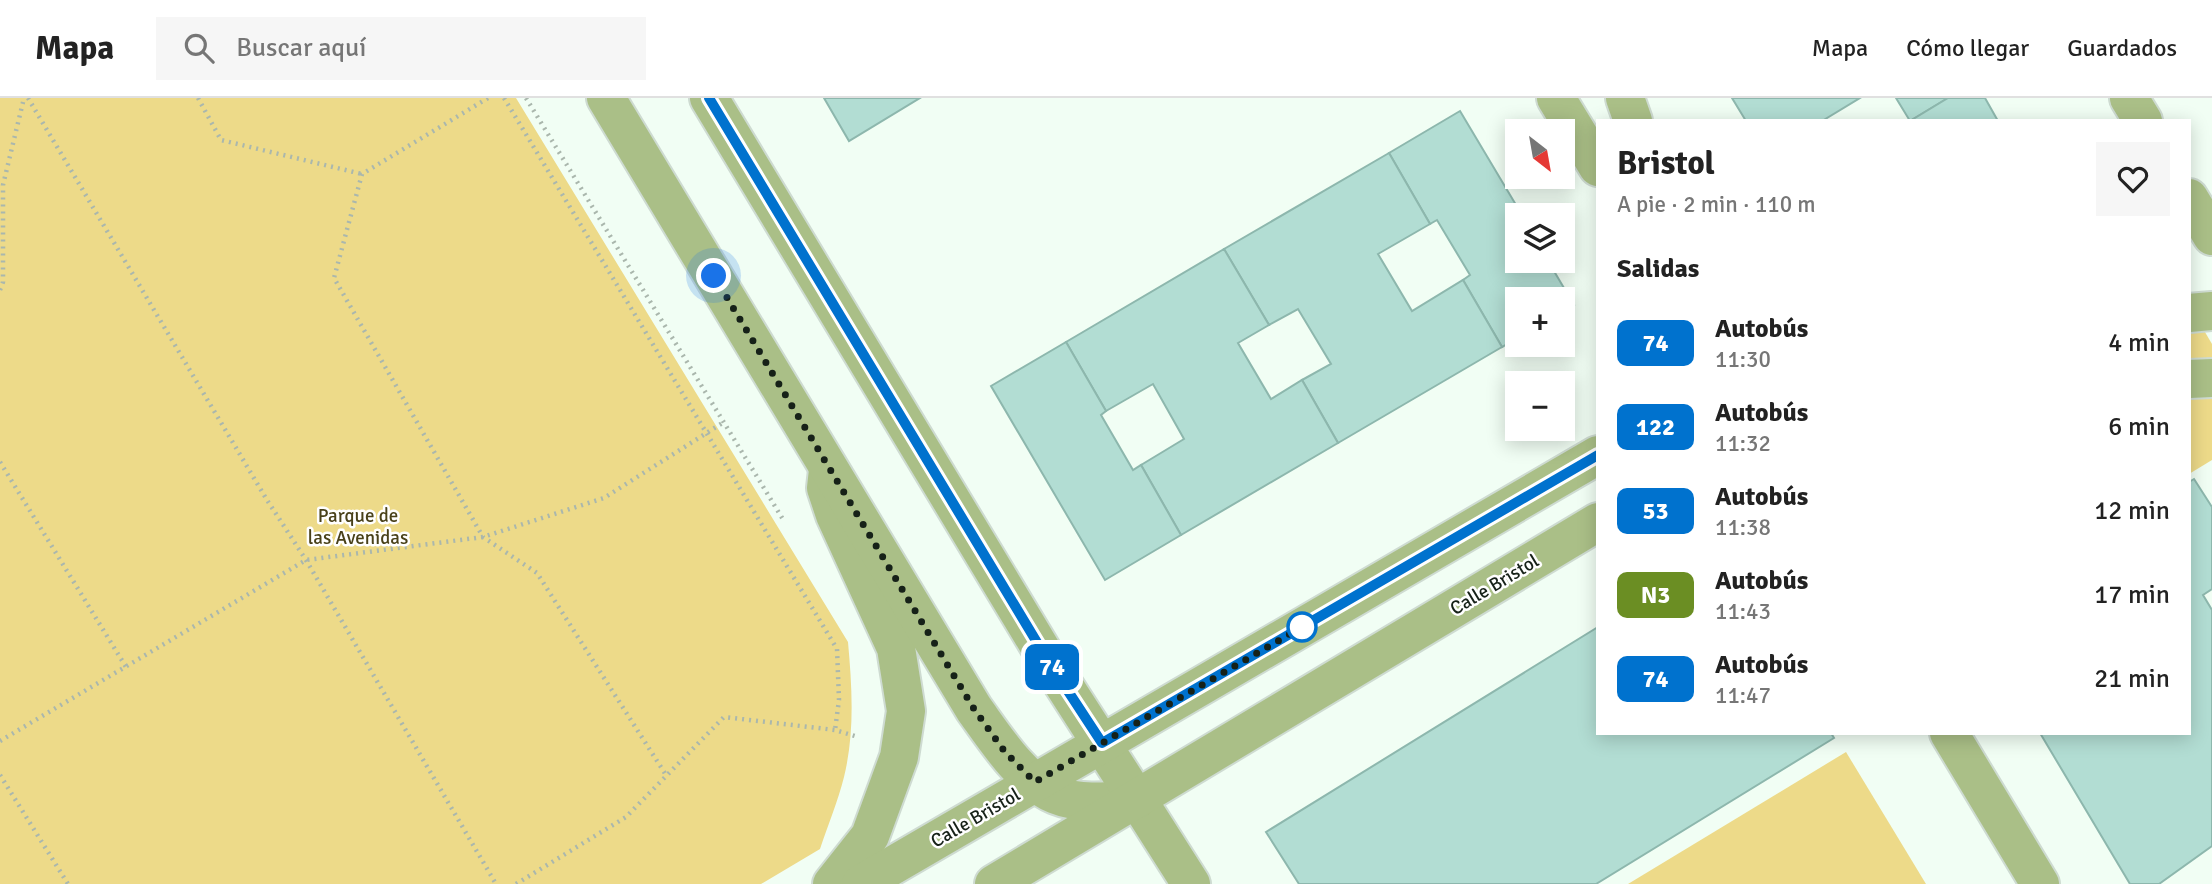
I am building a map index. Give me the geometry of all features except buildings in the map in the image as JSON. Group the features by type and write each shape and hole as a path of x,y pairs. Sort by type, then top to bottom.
{"street":[{"path":"606,98 828,470 974,709 1005,752 1035,782 1056,795 1092,802 1136,799"},
{"path":"709,98 1047,659 1191,884"},
{"path":"1556,98 1596,164"},
{"path":"1625,98 1632,119"},
{"path":"2129,98 2142,119"},
{"path":"2191,201 2212,236"},
{"path":"2191,313 2212,311"},
{"path":"2191,379 2212,378"},
{"name":"Calle Bristol","path":"861,884 1596,456"},
{"path":"828,470 826,488 835,515 896,648 906,711 899,757 870,836 832,884"},
{"name":"Calle Bristol","path":"994,884 1596,523"},
{"path":"1950,735 2040,884"}],"path":[{"path":"0,290 3,282 3,185 26,98"},
{"path":"26,98 267,500 306,560 496,884"},
{"path":"198,98 221,140 362,174"},
{"path":"488,98 362,174 334,278 483,537 537,573 666,775"},
{"path":"504,98 837,649 839,700 835,730"},
{"path":"526,98 789,530"},
{"path":"0,741 306,560 483,537 604,498 724,422"},
{"path":"0,462 126,667"},
{"path":"516,884 626,817 724,717 835,730 864,739 858,764 899,757"},
{"path":"0,775 68,884"}],"green space":[{"name":"Parque de las Avenidas","path":"0,98 516,98 848,642 850,743 842,786 820,849 761,884 0,884"},
{"path":"2191,308 2212,344 2212,460 2191,473"},
{"path":"1846,752 1926,884 1628,884"}],"bus line":[{"name":"74","path":"709,98 1047,659 1102,743 1596,456"}],"route":[{"path":"714,276 828,470 974,709 1005,752 1035,782 1302,627"}]}
